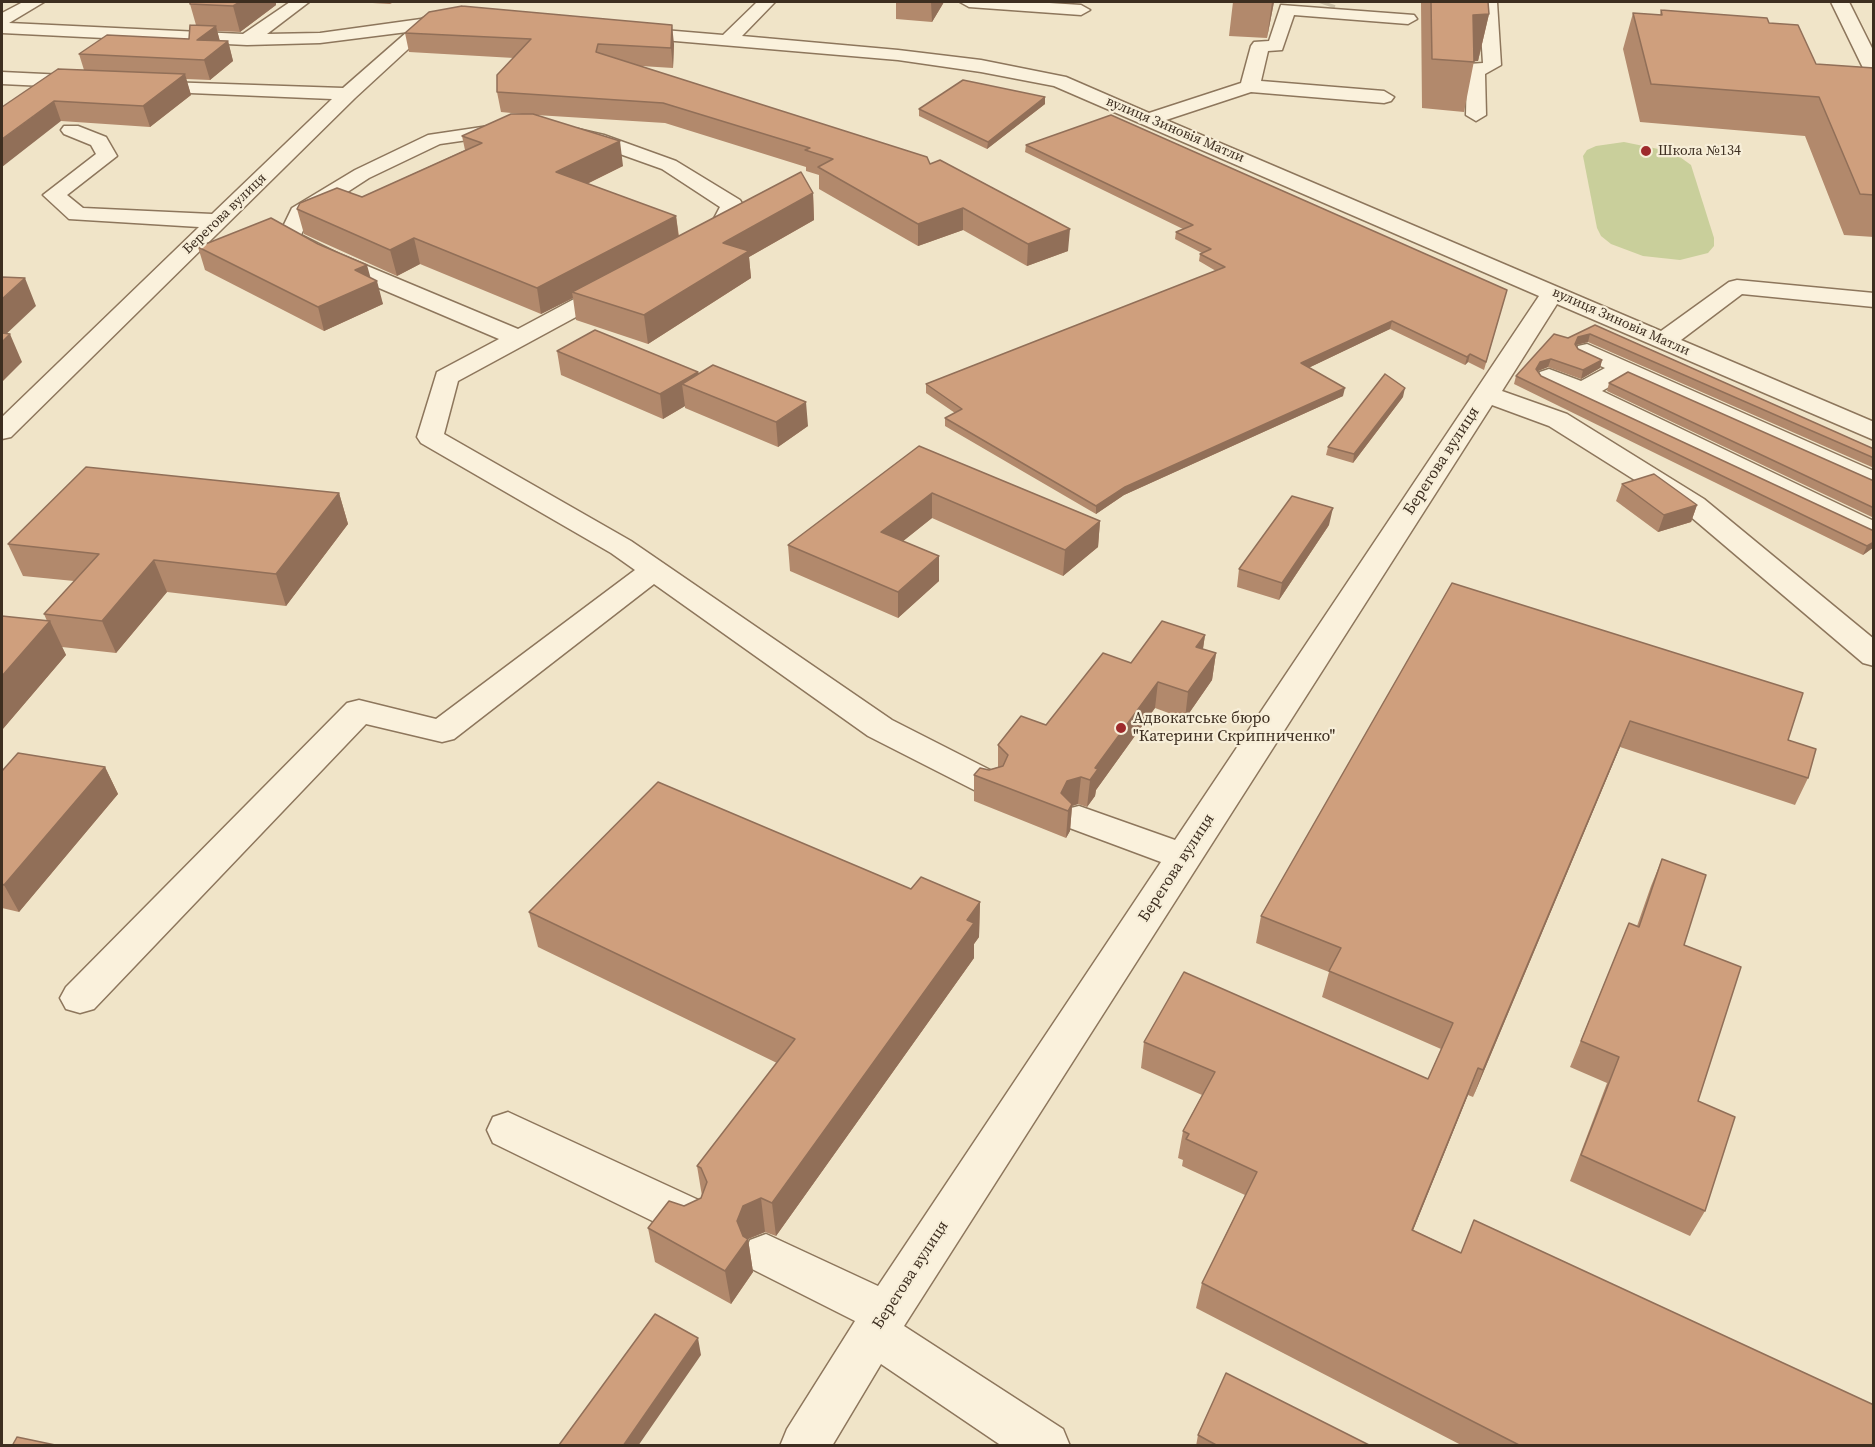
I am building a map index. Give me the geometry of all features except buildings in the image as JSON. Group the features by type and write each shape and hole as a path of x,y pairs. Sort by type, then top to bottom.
{"street":[{"path":"2,20 35,2"},
{"path":"247,40 300,2"},
{"name":"Берегова вулиця","path":"2,431 348,94 452,2"},
{"path":"728,40 766,2"},
{"path":"969,2 1082,10"},
{"path":"1476,115 1476,68 1485,69 1492,65 1488,2"},
{"path":"1840,2 1857,20 1874,72"},
{"path":"1250,86 1260,46 1276,46 1287,9 1325,9 1408,19"},
{"path":"156,37 184,19"},
{"path":"2,28 247,40 320,38 428,22 476,19"},
{"name":"вулиця Зиновія Матли","path":"613,31 898,55 981,66 1059,81 1150,118 1874,432"},
{"path":"2,78 105,83"},
{"path":"129,84 348,94"},
{"path":"1150,118 1250,86 1384,97"},
{"path":"71,130 99,141 107,156 54,195 77,214 218,221"},
{"path":"519,338 333,260 289,237 300,213 362,174 435,139 495,130 545,130 597,139 669,165 732,205 718,232 676,254"},
{"path":"635,276 446,377 430,437 621,548 880,728 988,783"},
{"path":"1665,341 1737,287 1874,300"},
{"name":"Берегова вулиця","path":"804,1446 880,1323 1553,292"},
{"path":"1587,351 1874,482"},
{"path":"1582,392 1620,370 1629,370"},
{"path":"1549,377 1874,532"},
{"path":"2,394 37,396"},
{"path":"1486,394 1558,420 1694,505 1874,656"},
{"path":"1845,420 1874,408"},
{"path":"80,998 359,711 442,731 654,570"},
{"path":"1079,818 1184,857"},
{"path":"508,1130 689,1217"},
{"path":"766,1254 880,1323 1046,1446"}],"green space":[{"path":"1624,142 1673,152 1691,165 1714,238 1714,246 1708,253 1680,260 1643,256 1611,244 1601,236 1597,228 1583,156 1587,150 1596,146"}],"place":[{"name":"Школа №134","path":"1646,151"},
{"name":"Адвокатське бюро \"Катерини Скрипниченко\"","path":"1121,728"}]}
